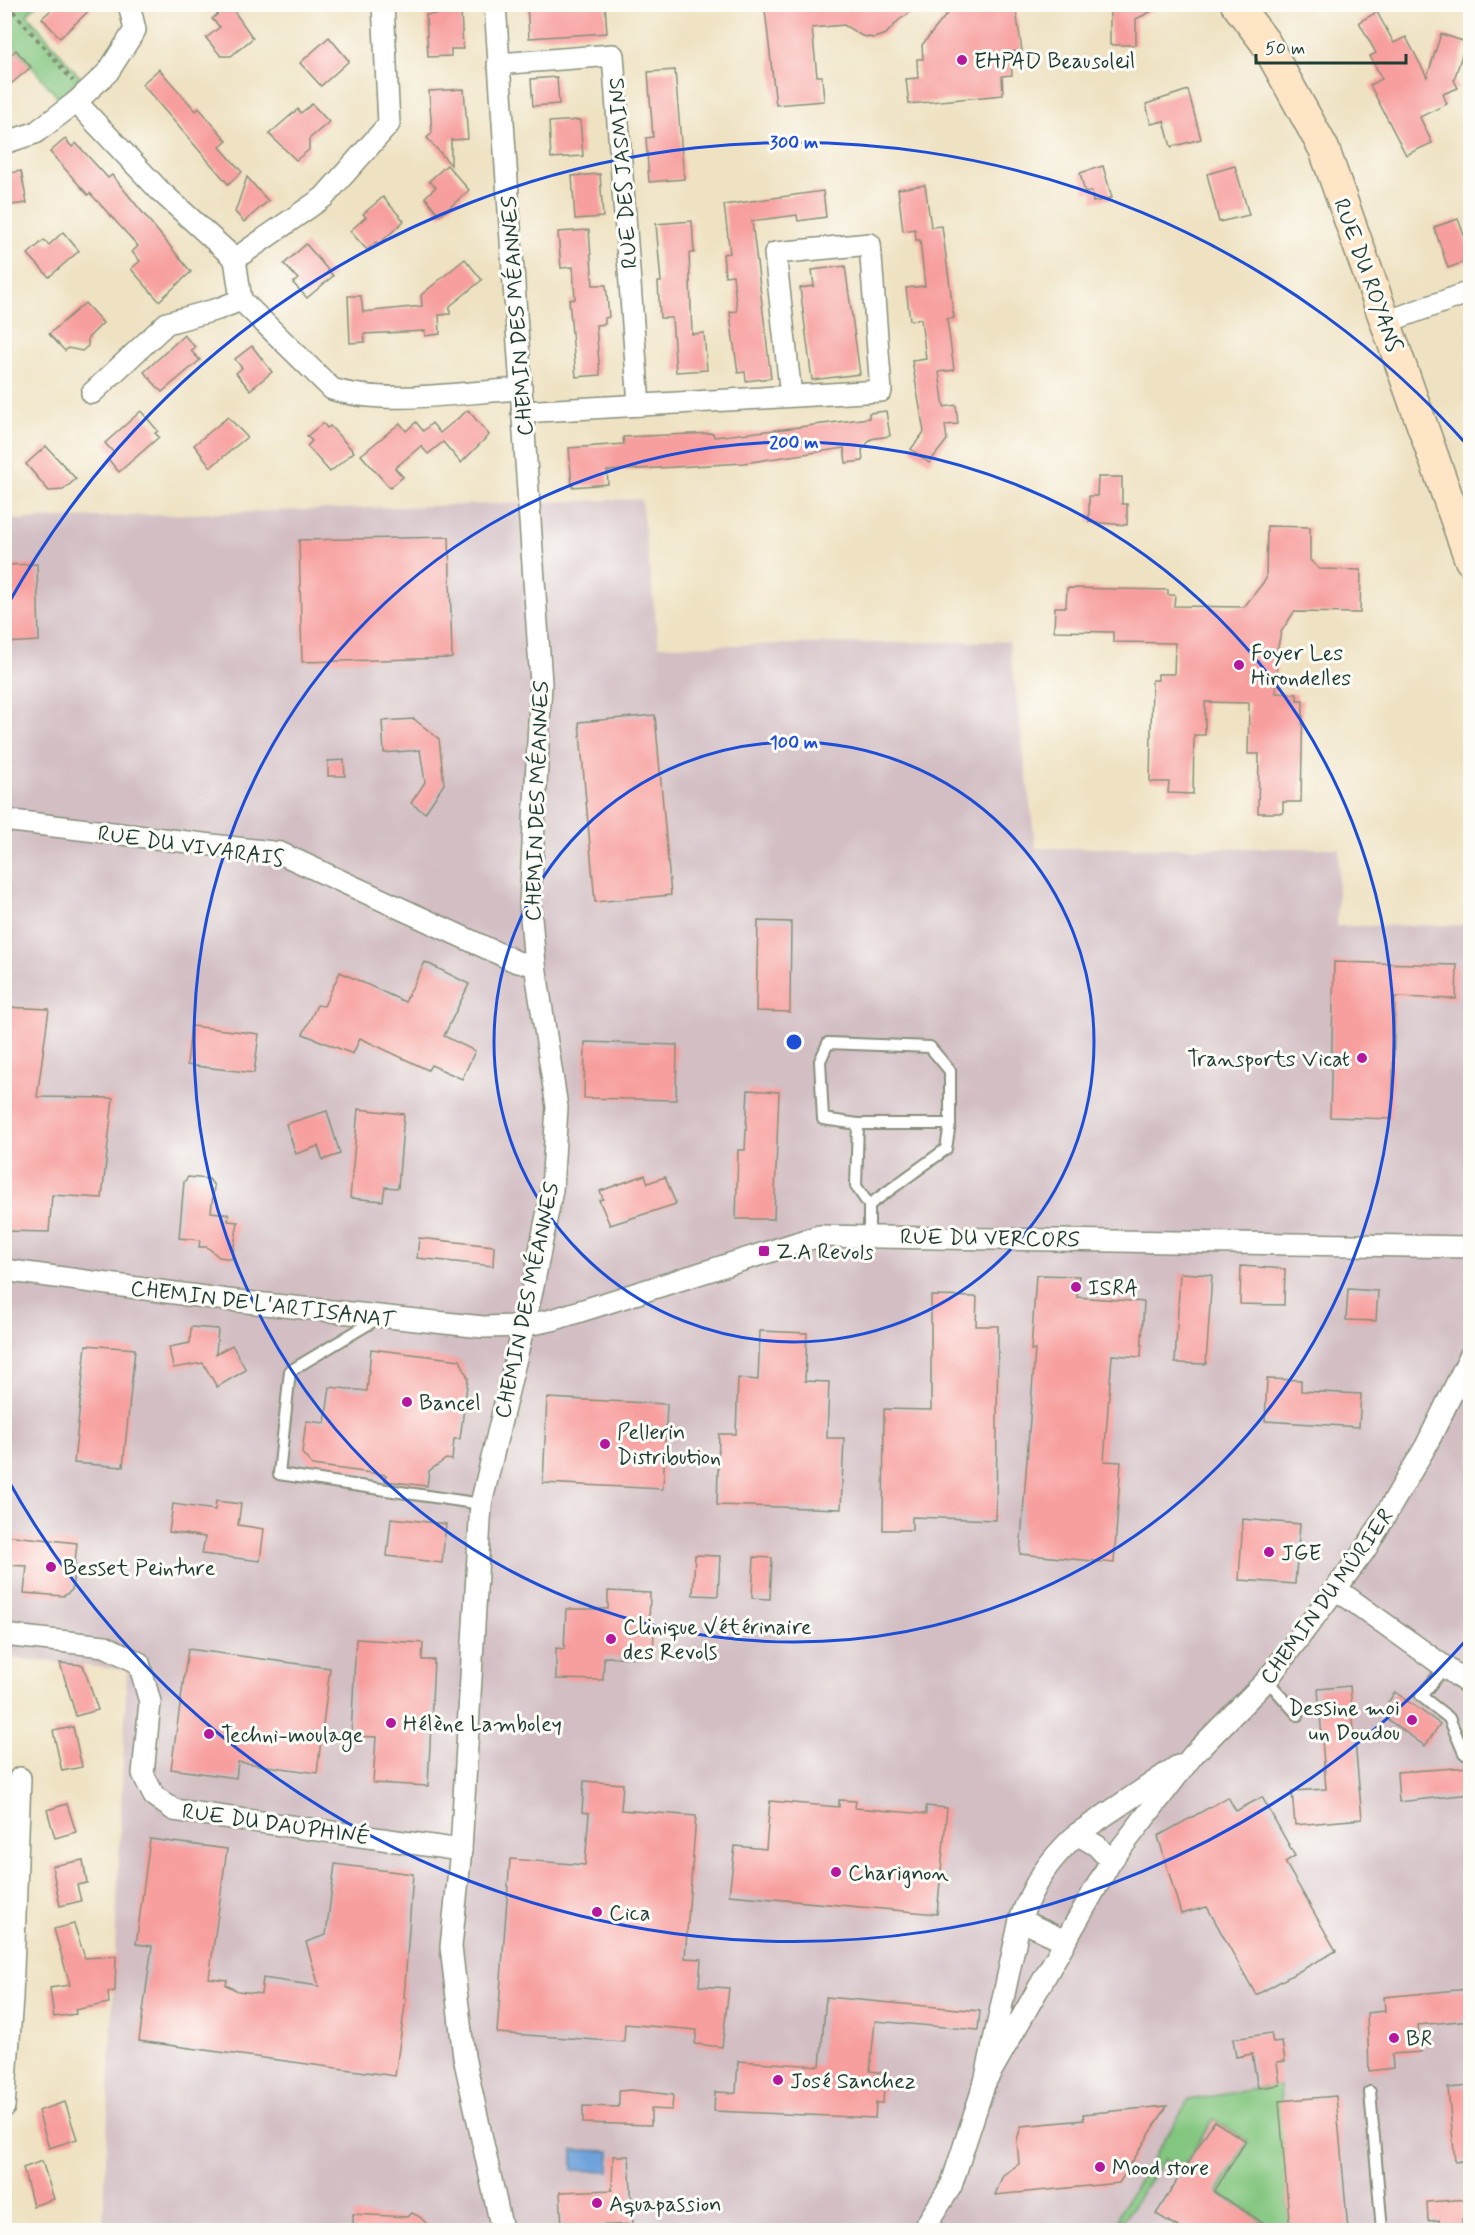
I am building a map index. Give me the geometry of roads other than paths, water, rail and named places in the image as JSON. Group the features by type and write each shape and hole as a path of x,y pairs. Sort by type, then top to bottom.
{"street":[{"path":"4,143 35,133 80,98 108,72 135,30 129,4"},
{"path":"235,259 324,197 389,124 383,4"},
{"name":"CHEMIN DES MÉANNES","path":"495,4 542,683 530,905 535,965 557,1107 552,1190 481,1504 461,1850 451,1947 464,2058 502,2230"},
{"name":"RUE DU ROYANS","path":"1236,4 1265,42 1324,149 1470,560"},
{"name":"RUE DES JASMINS","path":"498,64 613,55 639,405"},
{"path":"80,98 159,190 235,259 241,300 332,389 351,395 375,397 520,389"},
{"path":"522,412 881,391 870,244 775,253 790,396"},
{"path":"1386,322 1470,292"},
{"path":"92,393 167,323 241,300"},
{"name":"RUE DU VIVARAIS","path":"4,819 280,853 517,962 535,965"},
{"name":"RUE DU VERCORS","path":"522,1326 552,1320 819,1236 869,1235 1470,1247"},
{"name":"CHEMIN DE L'ARTISANAT","path":"4,1270 227,1300 380,1317 483,1327 522,1326"},
{"name":"CHEMIN DU MÛRIER","path":"985,2082 1063,1940 1111,1861 1193,1755 1267,1680 1365,1550 1426,1446 1470,1356"},
{"path":"1336,1589 1470,1685"},
{"name":"RUE DU DAUPHINÉ","path":"4,1635 105,1646 139,1663 150,1702 143,1774 154,1796 174,1810 461,1850"},
{"name":"CHEMIN DU MÛRIER","path":"923,2230 951,2186 985,2082 1020,1920 1031,1891 1051,1859 1077,1834 1193,1755"},
{"path":"4,2107 12,1998 20,1778"},
{"path":"1077,1834 1096,1846 1111,1861"},
{"path":"1020,1920 1063,1940"}],"lane":[{"path":"869,1205 946,1149 950,1124 950,1071 930,1047 828,1043 820,1060 823,1119 858,1124 950,1124"},
{"path":"858,1124 856,1186 869,1205 869,1235"},
{"path":"380,1317 290,1371 279,1474 481,1504"},
{"path":"1445,1667 1421,1696 1449,1718 1464,1753"},
{"path":"1267,1680 1298,1715"},
{"path":"1370,2092 1382,2230"}],"water":[{"path":"573,2150 610,2151 609,2171 573,2170"}],"place":[{"name":"EHPAD Beausoleil","path":"962,60"},
{"name":"Foyer Les Hirondelles","path":"1239,665"},
{"name":"Transports Vicat","path":"1362,1058"},
{"name":"Z.A Revols","path":"764,1251"},
{"name":"ISRA","path":"1076,1287"},
{"name":"Bancel","path":"407,1402"},
{"name":"Pellerin Distribution","path":"605,1444"},
{"name":"JGE","path":"1269,1552"},
{"name":"Besset Peinture","path":"51,1567"},
{"name":"Clinique Vétérinaire des Revols","path":"611,1639"},
{"name":"Dessine moi un Doudou","path":"1412,1720"},
{"name":"Hélène Lamboley","path":"391,1723"},
{"name":"Techni-moulage","path":"209,1734"},
{"name":"Charignon","path":"836,1872"},
{"name":"Cica","path":"597,1912"},
{"name":"BR","path":"1394,2038"},
{"name":"José Sanchez","path":"778,2080"},
{"name":"Mood store","path":"1100,2167"},
{"name":"Aquapassion","path":"597,2203"}]}
